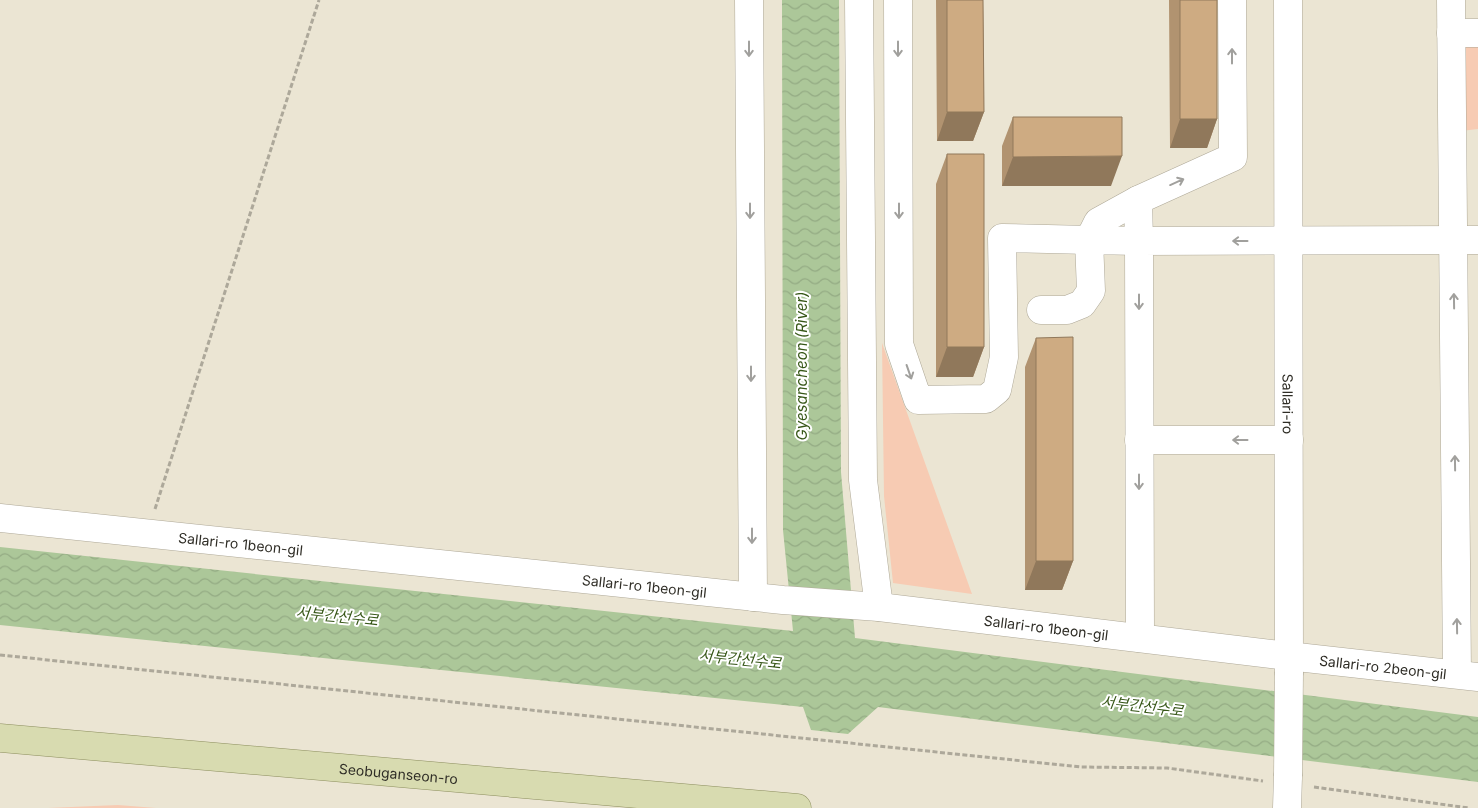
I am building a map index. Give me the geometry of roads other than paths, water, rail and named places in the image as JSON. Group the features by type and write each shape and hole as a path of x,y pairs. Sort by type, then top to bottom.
{"main road":[{"name":"Seobuganseon-ro","path":"0,738 797,808"}],"street":[{"path":"749,0 753,597"},
{"path":"859,0 863,480 870,606"},
{"path":"898,0 899,344 918,400 986,399 997,390 1004,357 1002,238 1139,241 1466,240"},
{"path":"1040,310 1067,310 1082,304 1091,291 1088,240 1098,222 1138,200 1232,157 1232,0"},
{"name":"Sallari-ro","path":"1287,789 1289,664 1288,0"},
{"path":"1451,0 1451,34 1466,240 1468,676"},
{"path":"1451,34 1478,33"},
{"path":"1138,200 1140,638"},
{"path":"1139,440 1289,440"},
{"name":"Sallari-ro 1beon-gil","path":"0,518 753,597 870,606 1140,638 1289,664"},
{"name":"Sallari-ro 2beon-gil","path":"1289,664 1468,676"}],"water":[{"path":"782,0 839,0 841,472 855,638 1478,717 1478,782 878,707 848,734 811,730 803,707 0,625 0,547 793,631 783,530"}],"water label":[{"name":"Gyesancheon (River)","path":"801,366"},
{"name":"서부간선수로","path":"337,616"},
{"name":"서부간선수로","path":"740,659"},
{"name":"서부간선수로","path":"1142,706"}]}
